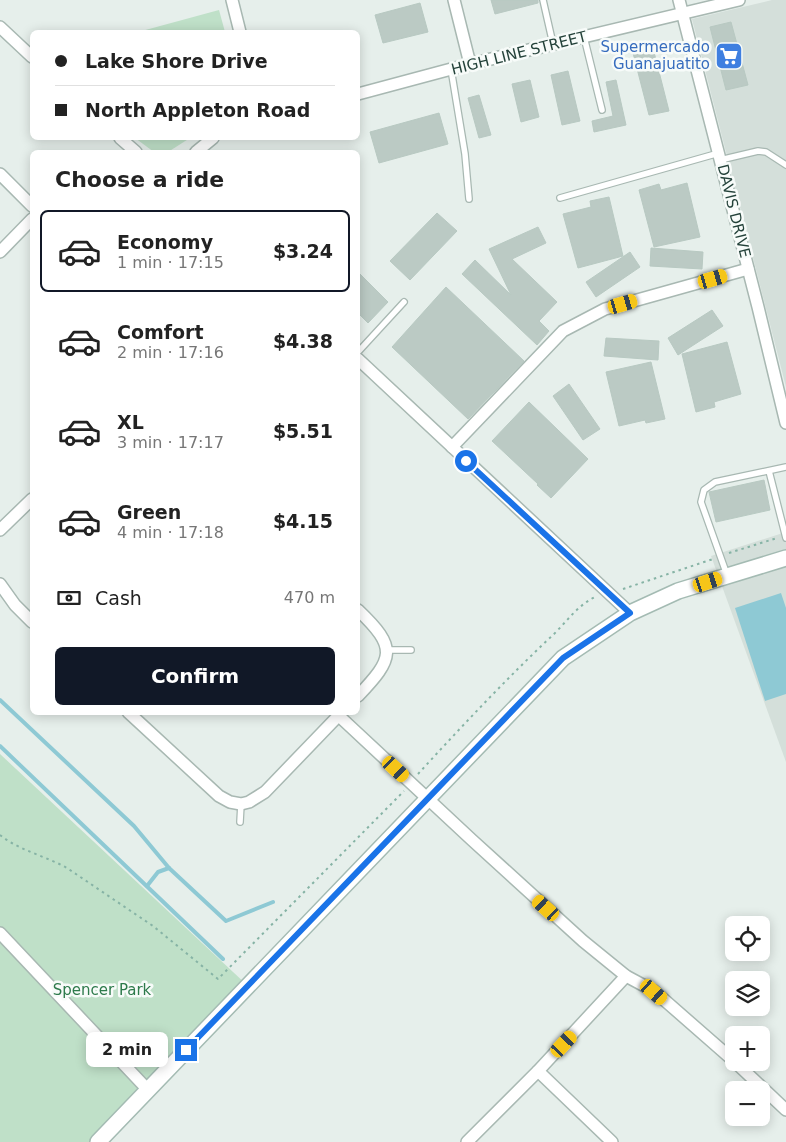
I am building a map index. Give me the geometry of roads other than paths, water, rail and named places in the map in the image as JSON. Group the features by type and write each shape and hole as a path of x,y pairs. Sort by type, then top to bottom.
{"main road":[{"path":"98,1142 563,658 630,613 678,592 727,575 786,558"}],"street":[{"path":"232,0 240,30"},
{"path":"454,0 470,64"},
{"name":"DAVIS DRIVE","path":"679,0 786,424"},
{"name":"HIGH LINE STREET","path":"360,93 470,64 739,0"},
{"path":"0,27 30,55"},
{"path":"122,140 134,150"},
{"path":"198,150 211,140"},
{"path":"0,174 30,204"},
{"path":"0,252 30,221"},
{"path":"452,447 564,331 605,309 748,269"},
{"path":"360,361 630,613"},
{"path":"0,530 30,501"},
{"path":"0,584 15,605 30,620"},
{"path":"360,612 383,637 387,650 381,670 360,694"},
{"path":"131,715 219,796 230,802 241,804 249,802 265,792 339,715"},
{"path":"341,715 428,799 583,940 626,976 654,992 725,1054"},
{"path":"0,933 148,1090"},
{"path":"467,1142 538,1072 626,976"},
{"path":"744,1071 786,1110"},
{"path":"538,1072 612,1142"}],"lane":[{"path":"543,0 554,44"},
{"path":"584,37 602,110"},
{"path":"451,69 465,154 469,200"},
{"path":"560,198 719,157 758,151 766,152 786,165"},
{"path":"360,350 404,302"},
{"path":"727,575 701,502 704,490 715,482 786,467"},
{"path":"769,471 786,538"},
{"path":"387,650 410,650"},
{"path":"240,822 241,804"}],"water":[{"path":"781,593 786,608 786,694 765,701 735,608"}],"waterway":[{"path":"0,700 134,826 169,868 226,921 273,902"},
{"path":"0,746 223,959"},
{"path":"147,886 158,872 169,868"}],"place":[{"name":"Supermercado Guanajuatito","path":"729,56"}],"park label":[{"name":"Spencer Park","path":"102,990"}]}
